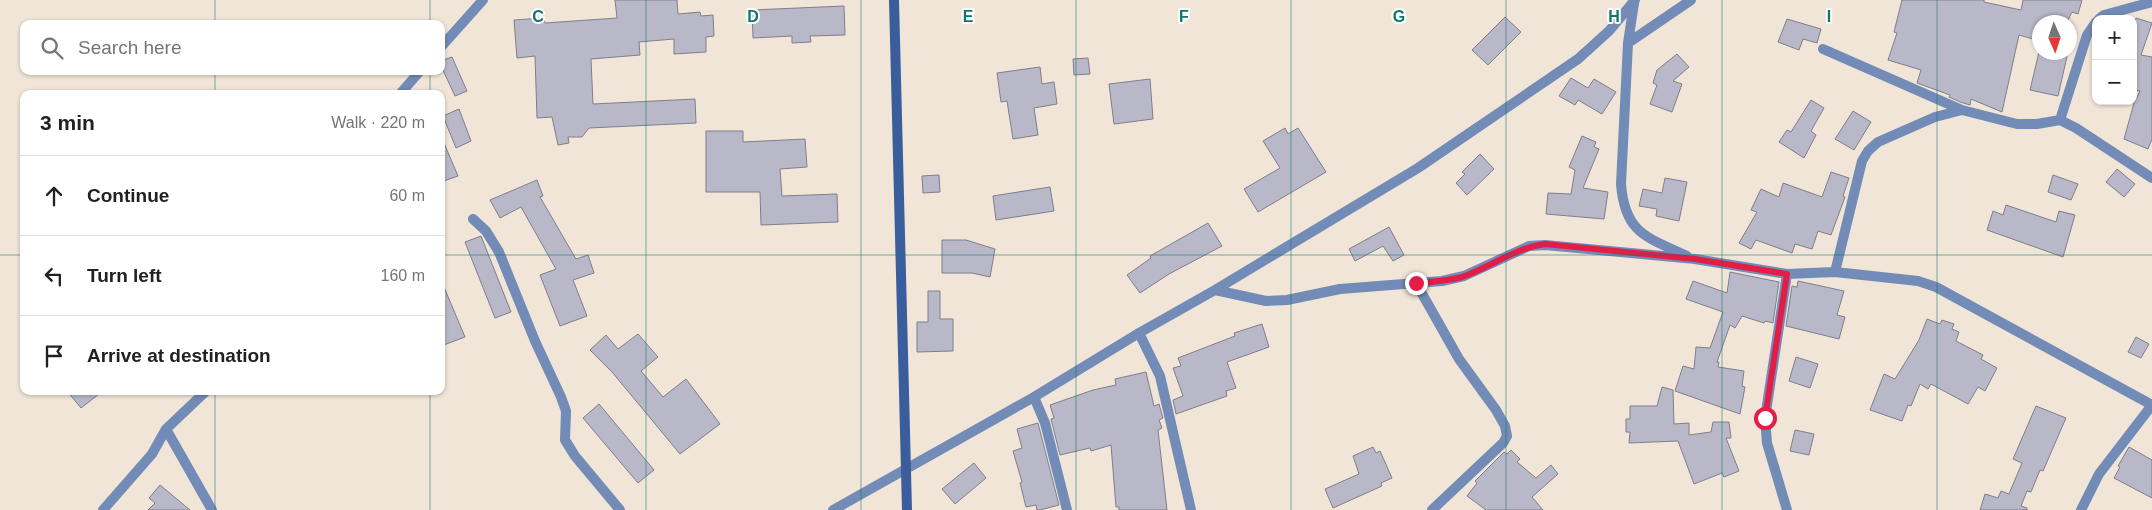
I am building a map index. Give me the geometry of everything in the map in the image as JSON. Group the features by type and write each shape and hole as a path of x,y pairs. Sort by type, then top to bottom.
{"street":[{"path":"445,43 483,0"},
{"path":"894,0 907,510"},
{"path":"1628,43 1691,0"},
{"path":"833,510 1034,397 1418,168 1578,59 1609,31 1635,2"},
{"path":"1635,2 1628,43 1621,184 1623,204 1630,221 1644,236 1695,259"},
{"path":"2104,15 2152,2"},
{"path":"2060,120 2086,35 2092,27"},
{"path":"1823,50 1962,110 2017,124 2037,124 2060,120 2076,128 2152,178"},
{"path":"403,90 417,75"},
{"path":"1835,272 1862,161 1868,151 1878,142 1935,117 1962,110"},
{"path":"473,219 486,231 500,252 535,341 561,397 566,411 565,440 575,456 620,510"},
{"path":"1215,290 1266,301 1287,300 1340,288 1442,281 1464,276 1529,246 1545,244 1695,259 1787,274 1835,272 1918,281 1936,287 2152,405 2099,474 2081,510"},
{"path":"1787,274 1765,418 1767,443 1787,510"},
{"path":"1416,283 1459,359 1496,410 1505,426 1507,436 1503,443 1432,510"},
{"path":"1139,333 1160,376 1191,510"},
{"path":"103,510 152,454 166,429 202,395"},
{"path":"1034,397 1045,423 1067,510"},
{"path":"166,429 212,510"}],"building":[{"path":"615,0 677,0 678,14 700,12 701,16 713,15 714,36 706,37 706,52 674,54 674,39 639,42 640,55 591,59 593,104 695,99 696,123 589,128 582,137 568,137 569,143 558,145 552,117 537,118 535,56 517,58 514,20 544,18 545,23 617,18"},
{"path":"1902,0 1984,0 1984,2 2021,10 2023,0 2082,0 2078,14 2072,12 2070,15 2032,15 2032,39 2019,35 2002,112 1971,99 1970,105 1960,102 1949,97 1950,95 1917,83 1921,70 1888,60 1897,33 1894,32"},
{"path":"844,6 845,35 810,36 811,42 792,43 792,36 753,38 752,10"},
{"path":"1505,17 1521,32 1488,65 1472,50"},
{"path":"2137,18 2152,23 2141,55 2152,57 2152,139 2148,149 2124,139 2133,105 2137,105 2137,97 2140,91 2137,91"},
{"path":"1787,19 1821,29 1817,43 1803,39 1799,50 1778,42"},
{"path":"1677,54 1689,67 1673,81 1682,84 1672,112 1650,104 1657,85 1653,83 1657,70"},
{"path":"452,57 467,91 455,96 445,75 445,60"},
{"path":"1088,58 1090,74 1074,75 1073,59"},
{"path":"2037,60 2066,60 2058,96 2030,90"},
{"path":"1040,67 1042,84 1054,82 1057,104 1034,108 1038,135 1013,139 1007,101 1001,102 997,73"},
{"path":"1571,78 1588,88 1594,79 1616,92 1602,114 1578,100 1575,105 1559,96"},
{"path":"1150,79 1153,119 1114,124 1109,84"},
{"path":"1811,100 1824,108 1811,131 1816,135 1804,158 1779,142 1787,130 1791,132"},
{"path":"459,109 471,141 456,148 445,121 445,115"},
{"path":"1853,111 1871,122 1854,150 1835,139"},
{"path":"1285,128 1288,134 1298,128 1326,172 1258,212 1244,189 1280,168 1263,141"},
{"path":"706,131 743,131 743,142 805,139 807,167 780,169 782,196 837,194 838,222 761,225 760,192 706,192"},
{"path":"1582,136 1596,142 1594,147 1599,149 1583,188 1608,192 1604,219 1546,214 1548,193 1571,194 1575,170 1569,167"},
{"path":"445,145 458,176 445,181"},
{"path":"1480,154 1494,169 1467,195 1456,183 1465,174 1462,172"},
{"path":"2117,169 2135,184 2124,197 2106,182"},
{"path":"1831,172 1849,178 1843,196 1845,197 1831,235 1818,231 1812,249 1795,244 1792,253 1756,240 1751,249 1739,243 1757,212 1751,210 1761,189 1779,197 1783,183 1822,197"},
{"path":"939,175 940,192 923,193 922,176"},
{"path":"2053,175 2078,184 2071,200 2048,192"},
{"path":"1665,178 1687,182 1679,221 1656,216 1657,209 1639,206 1643,189 1662,193"},
{"path":"537,180 543,196 540,197 576,259 588,255 594,273 573,280 587,316 560,326 540,275 556,269 521,207 500,218 490,200"},
{"path":"1050,187 1054,211 996,220 993,196"},
{"path":"2006,205 2056,222 2059,211 2075,215 2063,257 1987,230 1993,211 2003,215"},
{"path":"1208,223 1222,246 1169,274 1140,293 1127,275 1151,258 1150,256"},
{"path":"1389,227 1404,255 1393,261 1383,246 1355,261 1349,249"},
{"path":"481,236 511,312 495,318 465,242"},
{"path":"942,240 966,240 995,249 990,277 972,273 942,273"},
{"path":"1730,272 1779,282 1773,323 1765,321 1764,323 1742,316 1735,328 1730,325 1717,362 1719,362 1718,367 1744,371 1742,386 1745,387 1740,414 1675,391 1683,366 1694,369 1696,347 1710,348 1723,312 1686,299 1693,281 1727,293"},
{"path":"1798,281 1844,291 1837,315 1845,317 1839,339 1786,326 1792,286 1797,287"},
{"path":"445,290 465,337 445,344"},
{"path":"928,291 940,291 940,319 953,319 953,351 917,352 917,322 928,322"},
{"path":"1927,319 1940,324 1942,320 1954,324 1952,329 1959,332 1956,341 1983,355 1981,359 1997,368 1985,391 1978,387 1968,404 1931,384 1928,389 1920,384 1911,406 1908,405 1902,421 1870,410 1884,374 1895,379 1919,340"},
{"path":"1262,324 1269,347 1227,362 1236,388 1226,391 1227,396 1176,414 1173,400 1183,396 1173,368 1181,366 1178,358 1235,336 1234,333"},
{"path":"638,334 658,357 641,371 663,397 686,379 720,424 680,454 612,372 590,350 606,335 618,349"},
{"path":"2136,337 2149,344 2141,358 2128,352"},
{"path":"1796,357 1818,364 1810,388 1789,381"},
{"path":"1146,372 1154,406 1159,404 1163,418 1159,420 1162,428 1158,430 1167,510 1119,510 1119,507 1116,507 1111,445 1091,451 1090,448 1060,455 1051,419 1054,418 1050,405 1093,390 1116,385 1115,379"},
{"path":"1662,387 1673,390 1674,424 1689,423 1689,435 1711,432 1713,422 1729,422 1731,438 1726,438 1739,471 1724,477 1722,473 1694,484 1678,441 1629,443 1630,432 1626,432 1626,419 1630,419 1630,406 1657,406"},
{"path":"70,395 98,395 81,408"},
{"path":"599,404 654,470 638,483 583,418"},
{"path":"2036,406 2066,418 2043,471 2040,470 2031,492 2027,491 2021,506 2027,508 2027,510 1980,510 1985,494 1998,498 2001,491 2009,494 2022,463 2013,459"},
{"path":"1038,423 1059,505 1040,510 1037,510 1036,505 1026,507 1020,483 1022,482 1013,451 1022,448 1017,429"},
{"path":"1795,430 1814,434 1809,455 1790,451"},
{"path":"1373,447 1376,453 1380,451 1392,478 1381,483 1382,486 1333,508 1325,489 1359,474 1353,456"},
{"path":"2129,447 2152,460 2152,498 2114,478 2120,467 2118,466"},
{"path":"1511,450 1520,459 1517,462 1536,478 1551,465 1558,474 1532,497 1543,510 1486,510 1467,496 1477,483 1475,481 1504,452 1507,454"},
{"path":"974,463 986,478 955,504 942,489"},
{"path":"160,485 190,510 148,510 155,503 149,498"}],"route":[{"path":"1416,283 1442,281 1464,276 1513,252 1529,246 1545,244 1695,259 1787,274 1765,418"}]}
